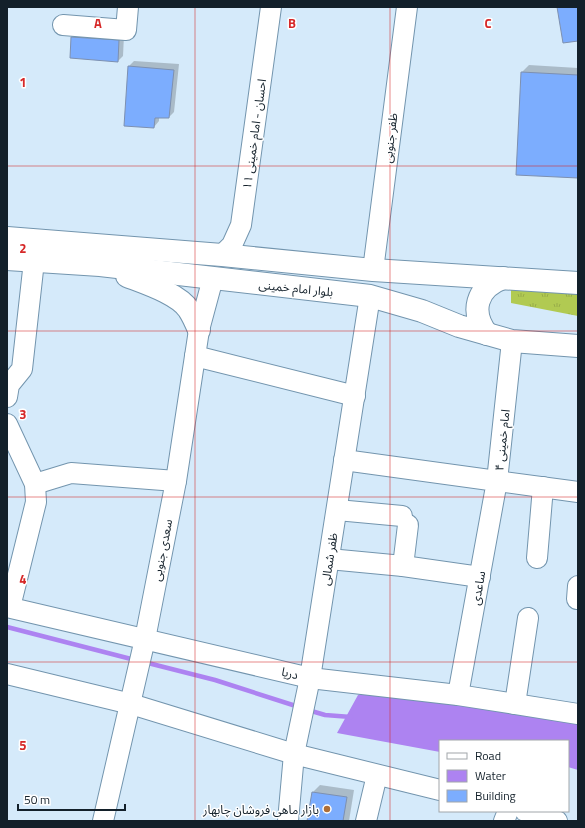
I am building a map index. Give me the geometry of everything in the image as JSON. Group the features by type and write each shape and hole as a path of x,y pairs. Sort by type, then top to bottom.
{"main road":[{"path":"7,238 222,255 373,270 578,283"},
{"path":"213,278 222,255"},
{"name":"بلوار امام خمینی","path":"7,259 100,265 370,296 422,311 459,326 512,341 578,346"},
{"path":"100,265 146,283 180,301 189,309 199,330"},
{"path":"370,296 373,270"},
{"path":"487,334 478,320 478,303 484,290 489,284 503,278"}],"street":[{"path":"63,25 126,30 128,7"},
{"name":"احسان - امام خمینی ۱۱","path":"222,255 232,245 241,225 271,7"},
{"name":"ظفر جنوبی","path":"373,270 407,7"},
{"path":"7,397 9,384 22,369 34,261"},
{"name":"سعدی جنوبی","path":"104,821 145,639 176,481 199,330 213,278"},
{"name":"ظفر شمالی","path":"288,821 294,754 310,678 370,296"},
{"name":"امام خمینی ۴","path":"512,341 497,481 578,492"},
{"path":"195,356 354,396"},
{"path":"7,424 35,484 36,502 8,607"},
{"path":"344,460 497,481"},
{"path":"35,484 71,473 176,481"},
{"name":"ساعدی","path":"458,695 497,481"},
{"path":"537,558 543,487"},
{"path":"337,510 405,521 403,566"},
{"path":"328,558 403,566 480,577"},
{"name":"دریا","path":"8,607 310,678 458,695 578,714"},
{"path":"515,704 528,618"},
{"path":"7,674 130,704 294,754 439,790"},
{"path":"366,821 377,775"},
{"path":"528,812 557,821"}],"green space":[{"path":"511,281 578,287 578,316 511,303"}],"water":[{"path":"382,687 578,721 578,770 569,767 569,740 439,740 439,752 337,733 358,695"}],"building":[{"path":"557,7 578,7 578,41 563,43"},
{"path":"71,37 119,40 118,62 70,58"},
{"path":"128,66 174,70 169,118 155,118 154,128 124,126"},
{"path":"521,72 578,75 578,178 516,175"},
{"name":"بازار ماهی فروشان چابهار","path":"312,792 347,797 343,821 307,821"}],"waterway":[{"path":"7,627 135,660"},
{"path":"144,662 215,680 299,707"},
{"path":"308,710 325,715 351,717"}],"place":[{"name":"بازار ماهی فروشان چابهار","path":"327,809"}]}
